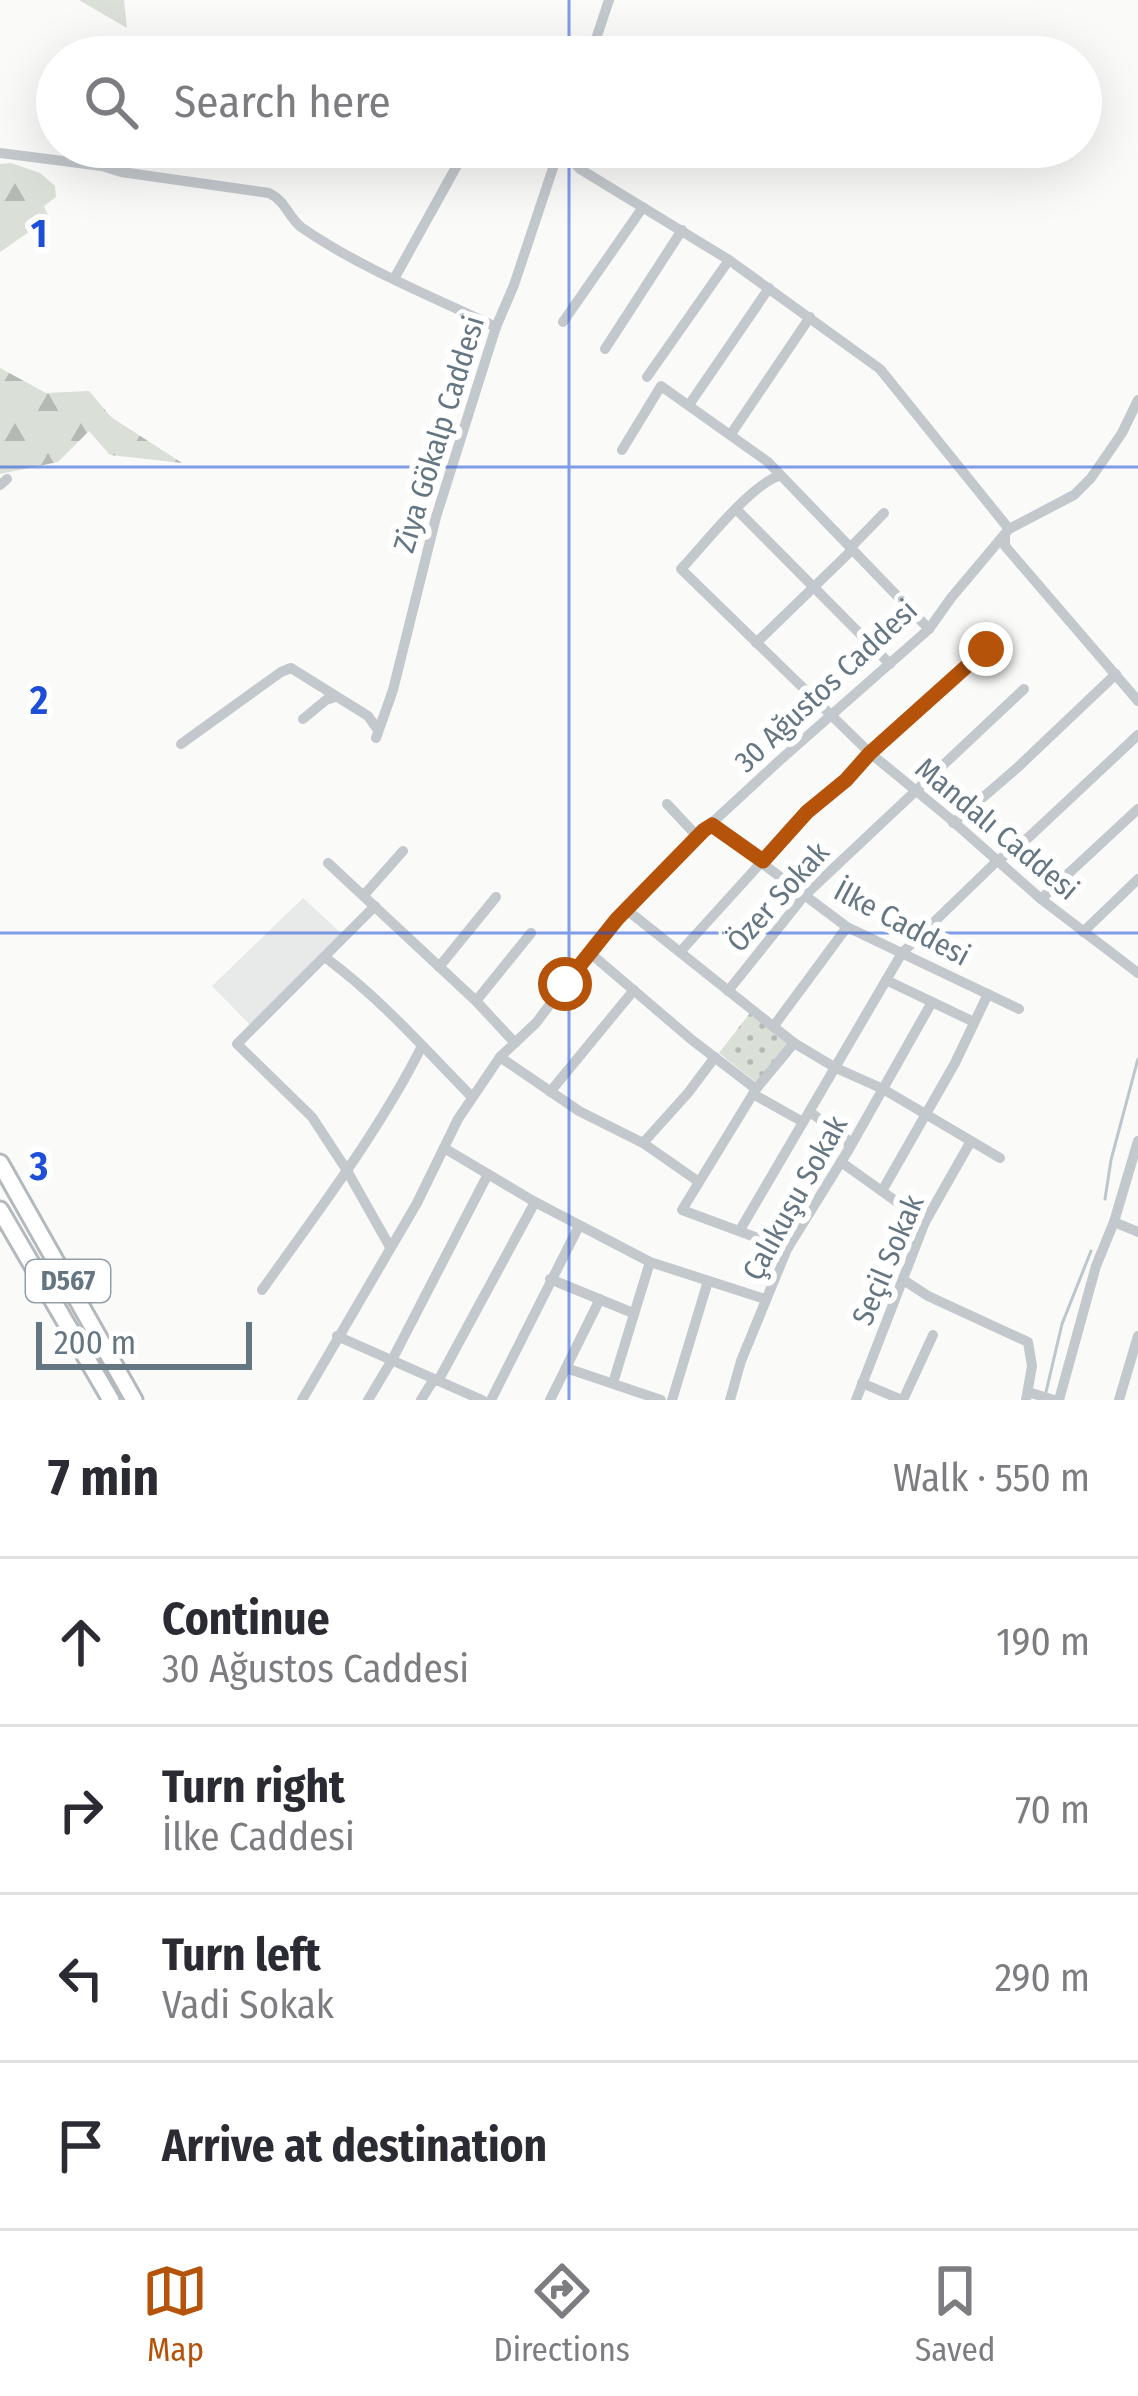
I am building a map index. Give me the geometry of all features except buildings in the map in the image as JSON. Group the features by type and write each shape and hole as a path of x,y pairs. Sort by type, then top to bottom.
{"highway":[{"name":"D567","path":"0,1163 134,1400"},
{"name":"D567","path":"0,1210 111,1400"}],"street":[{"path":"597,36 609,0"},
{"path":"0,153 36,158"},
{"path":"98,168 269,194 279,198 296,224 394,279 496,327"},
{"path":"394,279 456,168"},
{"name":"Ziya Gökalp Caddesi","path":"335,698 368,716 376,723 377,734 393,691 426,549 496,327 553,168"},
{"path":"579,168 729,260 880,369 1007,532 1005,546 1138,700"},
{"path":"563,322 644,207"},
{"path":"605,349 682,230"},
{"path":"647,376 729,260"},
{"path":"689,405 769,288"},
{"path":"731,434 810,317"},
{"path":"622,450 661,386 768,462 929,629"},
{"path":"1007,532 1074,495 1091,478 1138,400"},
{"path":"779,476 754,491 737,510 890,664"},
{"name":"Mandalı Caddesi","path":"737,510 681,569 870,753 1041,899 1135,965"},
{"path":"756,643 884,513"},
{"name":"30 Ağustos Caddesi","path":"302,1400 417,1203 471,1096 500,1057 536,1023 590,952 697,836 929,629 1007,532"},
{"path":"680,952 807,812 986,649"},
{"path":"181,744 291,668 335,698"},
{"path":"953,823 1116,674"},
{"name":"Özer Sokak","path":"728,991 804,896 1024,689"},
{"path":"303,719 335,698"},
{"path":"740,1230 902,953 995,862 1029,837 1138,735"},
{"path":"667,803 697,836"},
{"path":"1041,899 1138,809"},
{"name":"İlke Caddesi","path":"712,825 847,928 1019,1009"},
{"path":"364,895 403,851"},
{"path":"328,863 505,1029 514,1043"},
{"path":"1083,932 1138,879"},
{"path":"439,967 496,897"},
{"path":"375,906 237,1044 312,1117 390,1247"},
{"path":"627,910 794,1043 884,1089 1000,1158"},
{"path":"773,1027 847,928"},
{"path":"476,1001 532,933"},
{"path":"590,952 755,1091 842,1135 849,1149"},
{"path":"326,958 356,979 471,1096"},
{"path":"886,980 974,1022"},
{"path":"550,1092 634,990"},
{"path":"882,1191 926,1117 988,994"},
{"name":"Çalıkuşu Sokak","path":"730,1400 787,1250 932,1002"},
{"path":"787,1250 682,1210 755,1091 794,1043"},
{"path":"262,1290 316,1217 422,1046"},
{"path":"500,1057 579,1111 643,1143 699,1182"},
{"path":"643,1143 715,1057"},
{"path":"902,1279 928,1296 1020,1336 1030,1346 1027,1396 1057,1400 1138,1141"},
{"name":"Seçil Sokak","path":"856,1400 925,1222 970,1142"},
{"path":"444,1148 650,1262 765,1299"},
{"path":"841,1162 925,1222"},
{"path":"368,1400 488,1174"},
{"path":"422,1400 535,1202"},
{"path":"1114,1222 1138,1232"},
{"path":"337,1336 482,1400 579,1226"},
{"path":"613,1383 650,1262"},
{"path":"550,1279 633,1313"},
{"path":"671,1400 708,1281"},
{"path":"550,1400 599,1299"},
{"path":"862,1383 902,1400 933,1335"},
{"path":"1119,1400 1138,1336"},
{"path":"566,1368 661,1400"}],"shaded area":[{"path":"303,898 344,936 251,1026 212,986"}],"green space":[{"path":"79,0 124,0 127,28"},
{"path":"0,164 40,173 55,186 56,197 44,206 49,218 0,252"},
{"path":"0,368 46,393 89,391 111,417 182,463 110,455 89,431 58,462 0,474"},
{"path":"750,1013 788,1043 757,1083 719,1053"}],"waterway":[{"path":"1105,1199 1138,1059"},
{"path":"1046,1392 1062,1324 1091,1251"}],"route":[{"path":"565,984 597,941 704,830 712,825 763,861 807,812 986,649"}]}
